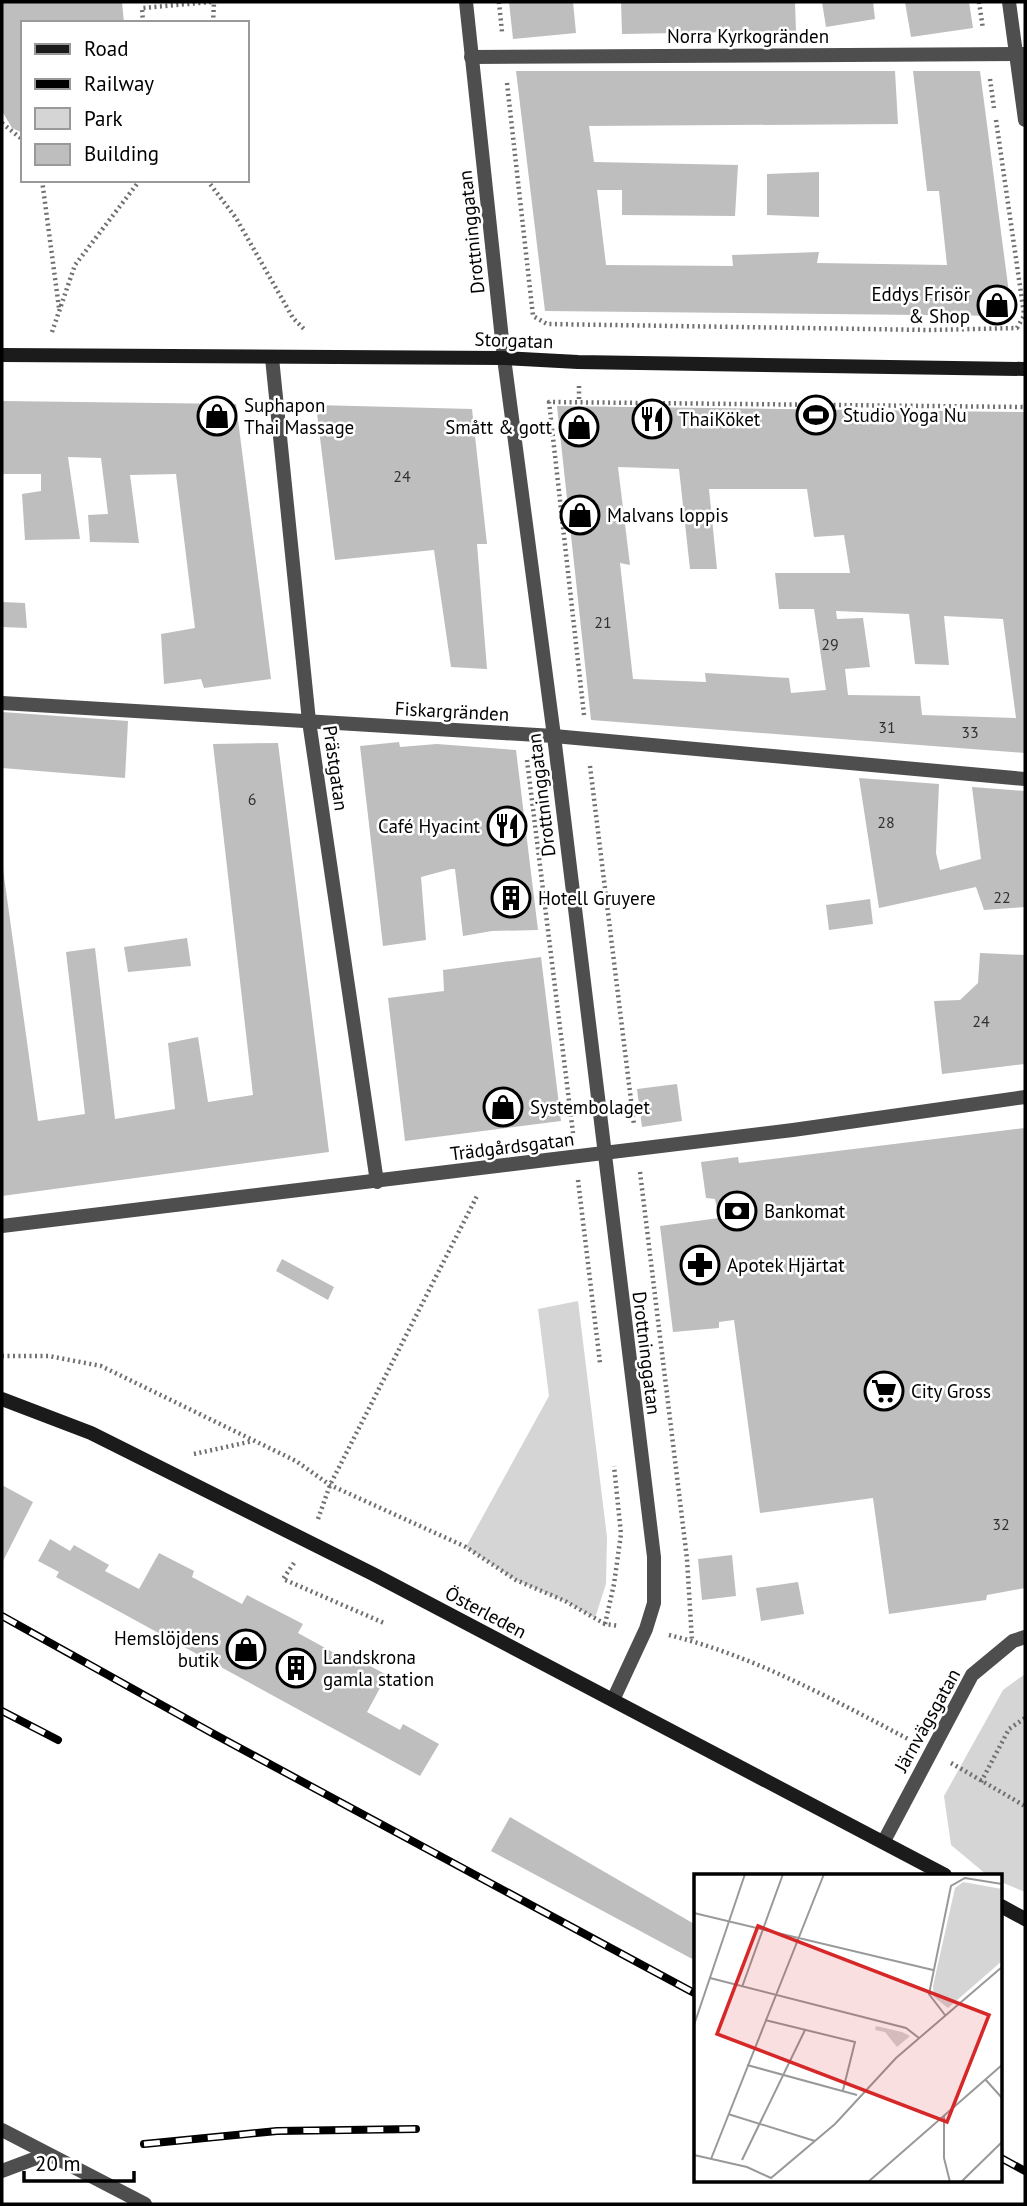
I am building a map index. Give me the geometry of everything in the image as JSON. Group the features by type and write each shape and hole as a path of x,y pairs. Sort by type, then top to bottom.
{"street":[{"name":"Drottninggatan","path":"466,2 504,358 554,736 654,1557 654,1603 646,1629 613,1700"},
{"path":"1009,2 1021,54 1025,120"},
{"name":"Norra Kyrkogränden","path":"471,57 1021,54"},
{"name":"Storgatan","path":"2,355 504,358 578,362 1025,369"},
{"name":"Prästgatan","path":"272,358 309,721 377,1182"},
{"name":"Fiskargränden","path":"2,703 554,736 1025,779"},
{"name":"Trädgårdsgatan","path":"2,1226 637,1150 1025,1097"},
{"name":"Österleden","path":"2,1399 91,1433 309,1542 943,1874"},
{"name":"Järnvägsgatan","path":"884,1841 972,1675 1013,1641 1025,1637"},
{"path":"1002,1907 1025,1919"},
{"path":"2,2130 145,2204"},
{"path":"2,2171 47,2154"}],"path":[{"path":"143,21 142,8 212,2 213,21"},
{"path":"499,2 533,316 547,324 930,330 1017,328 1025,314 979,2"},
{"path":"2,123 21,138"},
{"path":"42,182 59,313"},
{"path":"44,355 75,265 138,182"},
{"path":"209,182 236,218 293,318 330,358"},
{"path":"692,1640 687,1559 586,739 549,402 1025,407"},
{"path":"524,734 600,1363"},
{"path":"384,1623 283,1579 309,1542 330,1485 473,1207 490,1168"},
{"path":"2,1356 49,1356 101,1366 296,1461 330,1485 466,1547 516,1580 565,1601 605,1625 646,1629 692,1640 808,1686 930,1750 981,1782 1025,1805"},
{"path":"187,1450 196,1455 255,1440"},
{"path":"605,1625 621,1534 614,1466"},
{"path":"981,1782 1009,1729 1025,1718"}],"green space":[{"path":"578,1301 607,1537 606,1584 595,1618 565,1601 516,1580 466,1547 549,1396 538,1309"},
{"path":"1025,1674 1025,1892 1002,1882 1002,1874 986,1874 951,1845 944,1796 1003,1690"}],"building":[{"path":"2,2 122,2 124,21 21,21 21,132 12,128 2,111"},
{"path":"509,2 573,2 576,33 513,39"},
{"path":"621,2 795,2 796,31 622,34"},
{"path":"822,2 873,2 875,19 826,27"},
{"path":"905,2 969,2 973,28 911,37"},
{"path":"516,71 895,71 898,124 589,126 594,162 738,165 735,216 622,215 622,190 597,190 606,265 733,266 732,255 819,252 817,263 947,265 939,191 927,191 913,71 980,71 1012,316 545,311"},
{"path":"819,172 819,217 767,215 767,174"},
{"path":"2,401 236,404 271,679 204,688 201,679 164,684 161,634 195,628 176,474 130,475 139,543 90,542 88,515 108,514 101,458 68,457 80,539 25,540 22,494 41,491 41,474 2,474"},
{"path":"316,405 472,409 487,544 477,544 487,669 451,667 434,550 335,560"},
{"path":"557,406 1025,412 1025,753 591,720","holes":["618,467 679,469 690,569 717,569 709,489 807,489 814,537 844,535 850,573 775,573 779,609 814,609 826,690 791,693 789,678 705,673 706,682 633,679 620,563 630,565","836,611 909,614 915,664 949,665 944,616 1003,619 1016,718 922,715 920,696 848,695 845,669 870,667 863,618 837,619"]},
{"path":"2,602 25,603 27,628 2,627"},
{"path":"2,712 128,721 125,778 2,768"},
{"path":"399,742 400,747 437,744 516,750 538,930 492,931 463,936 455,869 451,869 421,877 426,940 383,946 360,746"},
{"path":"278,743 329,1152 2,1196 2,862 38,1121 85,1114 66,952 95,948 115,1119 175,1109 168,1043 198,1037 208,1102 253,1095 213,744"},
{"path":"859,778 939,784 936,853 940,870 981,859 972,787 1025,791 1025,907 984,910 976,887 879,908"},
{"path":"870,899 873,924 829,930 826,905"},
{"path":"187,938 191,966 128,972 124,947"},
{"path":"980,953 1025,955 1025,1064 942,1074 934,1001 960,1000 978,983"},
{"path":"541,957 561,1121 405,1141 388,998 444,991 443,970"},
{"path":"677,1084 682,1121 642,1127 637,1089"},
{"name":"City Gross","path":"1025,1128 1025,1588 987,1595 986,1600 889,1614 873,1498 760,1513 734,1320 719,1322 719,1328 673,1332 660,1226 719,1218 715,1199 706,1198 701,1162 738,1157 739,1163"},
{"path":"282,1259 334,1287 328,1300 276,1271"},
{"path":"2,1485 33,1502 2,1563"},
{"name":"Landskrona gamla station","path":"50,1539 70,1551 74,1545 109,1565 105,1571 139,1589 159,1553 194,1571 192,1577 242,1604 247,1595 303,1624 298,1633 349,1661 351,1656 387,1675 367,1712 400,1730 403,1724 439,1744 420,1776 56,1577 59,1572 38,1561"},
{"path":"732,1555 736,1596 702,1600 698,1559"},
{"path":"798,1582 804,1614 761,1621 756,1588"},
{"path":"510,1817 694,1924 694,1960 491,1851"}],"railway":[{"path":"2,1616 212,1733 694,1993"},
{"path":"2,1711 58,1740"},
{"path":"144,2144 277,2131 416,2129"},
{"path":"1002,2159 1025,2171"}],"place":[{"name":"Eddys Frisör & Shop","path":"997,305"},
{"name":"Studio Yoga Nu","path":"816,415"},
{"name":"Suphapon Thai Massage","path":"217,416"},
{"name":"ThaiKöket","path":"652,419"},
{"name":"Smått & gott","path":"579,427"},
{"name":"Malvans loppis","path":"580,515"},
{"name":"Café Hyacint","path":"507,826"},
{"name":"Hotell Gruyere","path":"511,898"},
{"name":"Systembolaget","path":"503,1107"},
{"name":"Bankomat","path":"737,1211"},
{"name":"Apotek Hjärtat","path":"700,1265"},
{"name":"City Gross","path":"884,1391"},
{"name":"Hemslöjdens butik","path":"246,1649"},
{"name":"Landskrona gamla station","path":"296,1668"}]}
